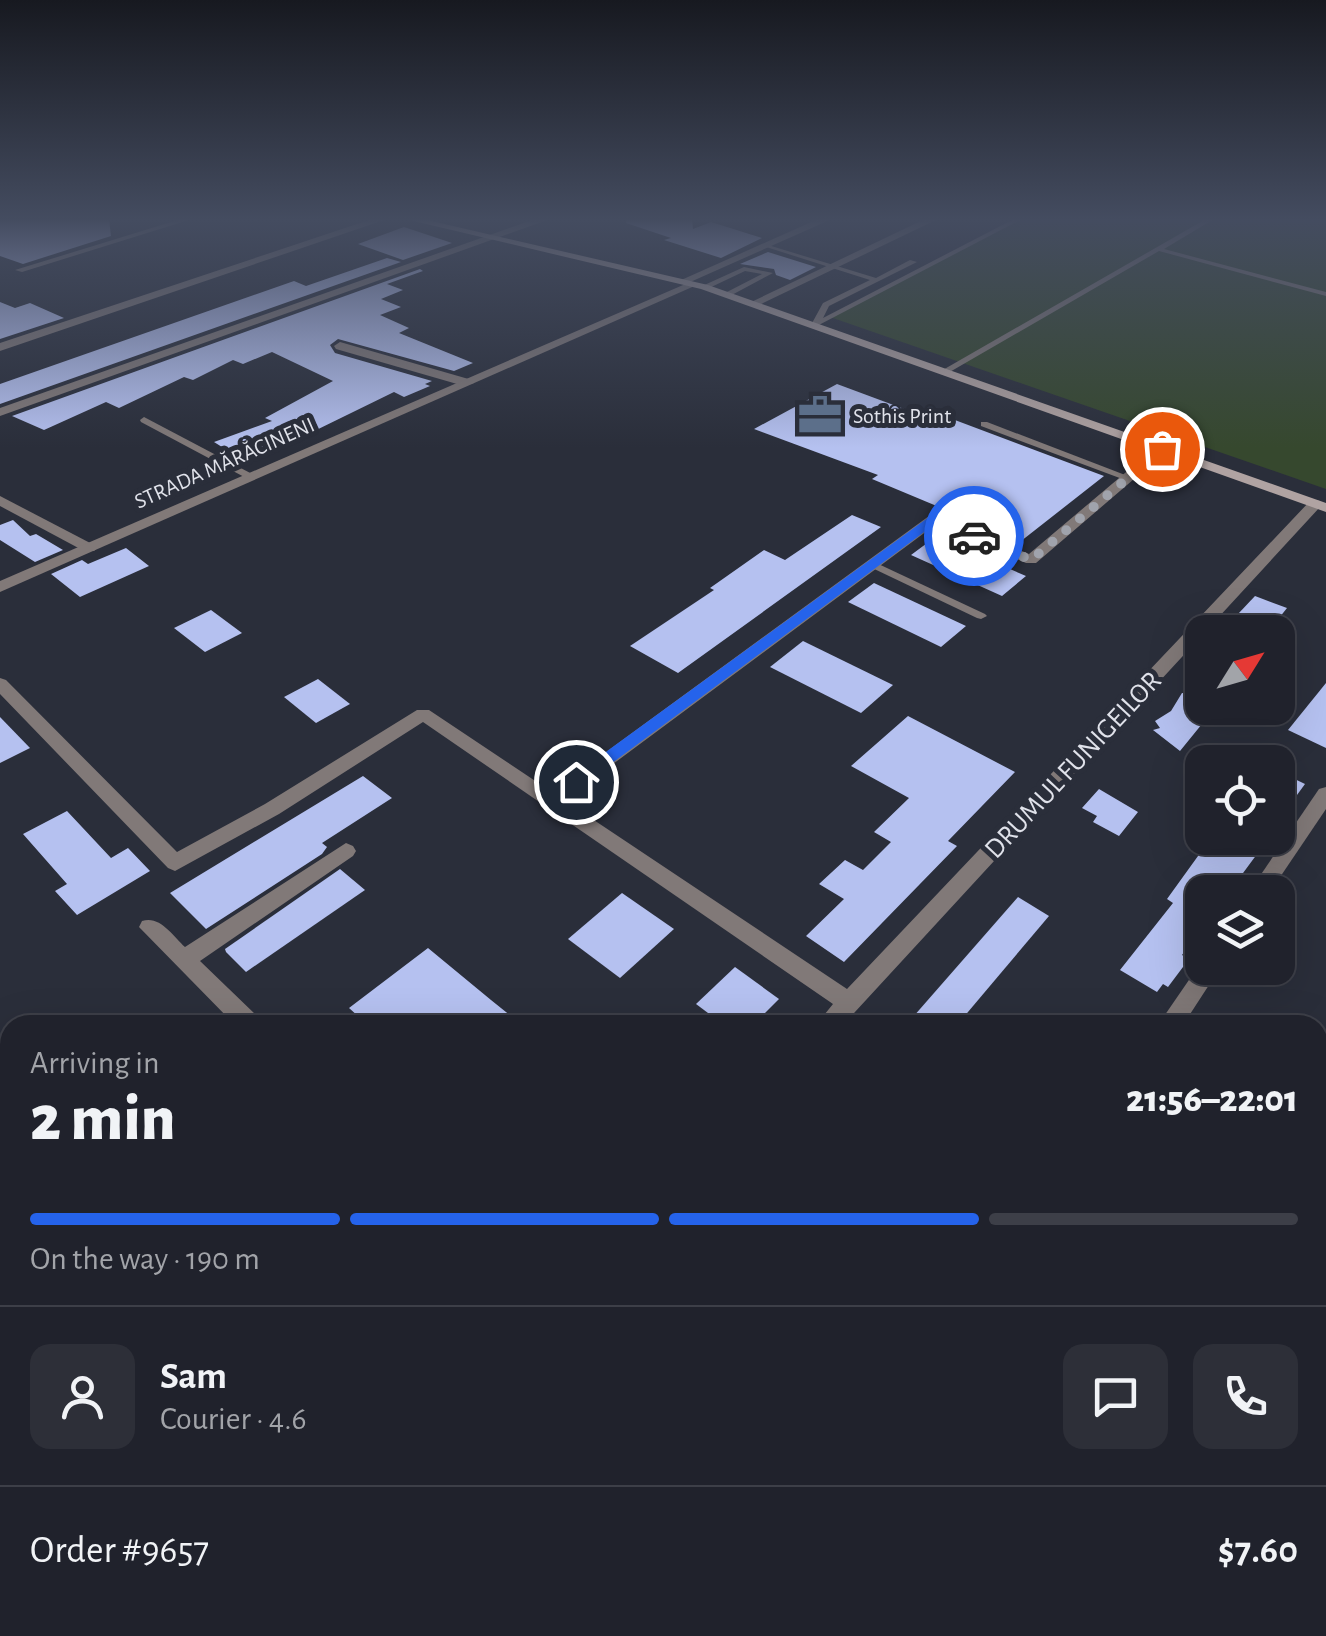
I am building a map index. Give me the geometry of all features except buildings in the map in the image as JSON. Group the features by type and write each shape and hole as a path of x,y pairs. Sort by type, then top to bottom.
{"main road":[{"path":"729,295 1321,506"}],"street":[{"path":"0,347 154,295"},
{"path":"0,412 327,295"},
{"name":"STRADA MĂRĂCINENI","path":"0,587 668,295"},
{"path":"753,304 771,295"},
{"path":"340,346 468,382"},
{"path":"576,782 934,519 1031,560 1162,449"},
{"path":"0,500 89,548"},
{"name":"DRUMUL FUNIGEILOR","path":"837,1015 1321,506"},
{"path":"0,684 175,862 272,808 423,714 849,1002"},
{"path":"1271,875 1326,794"},
{"path":"184,960 346,851"},
{"path":"150,927 242,1015"},
{"path":"1177,1015 1197,985"}],"lane":[{"path":"815,325 823,308 847,295"},
{"path":"815,325 872,295"},
{"path":"945,372 1078,295"},
{"path":"144,420 251,477"},
{"path":"984,424 1128,478"},
{"path":"872,564 982,616"}],"green space":[{"path":"871,295 1326,295 1326,489 830,317"}],"way so far":[{"path":"974,536 1031,560 1162,449"}],"place":[{"name":"Sothis Print","path":"820,415"}],"route":[{"path":"576,782 934,519 974,536"}]}
